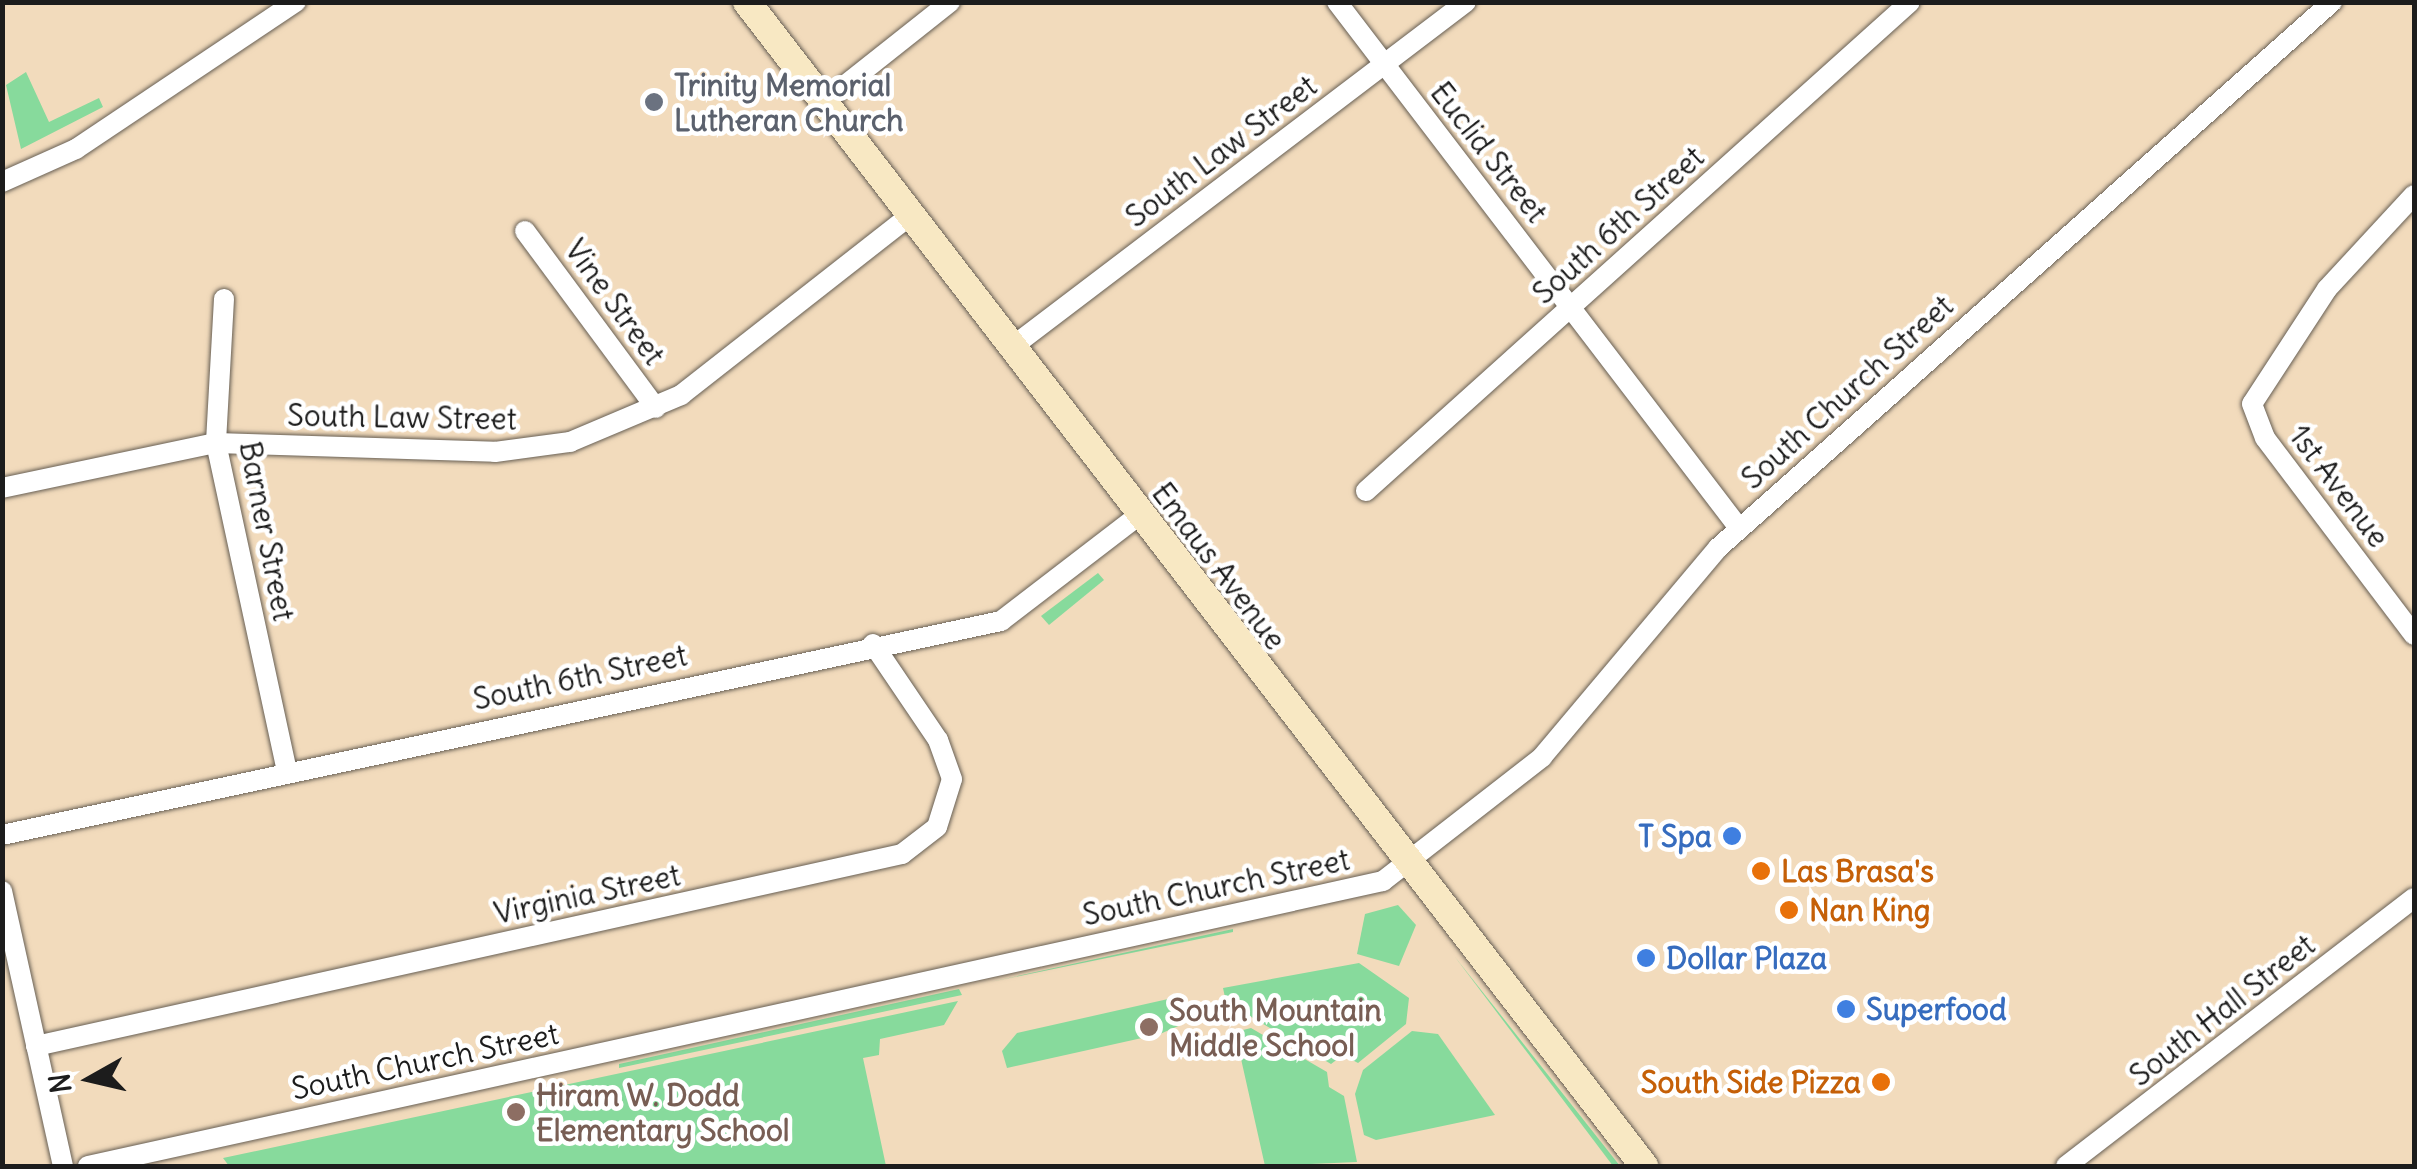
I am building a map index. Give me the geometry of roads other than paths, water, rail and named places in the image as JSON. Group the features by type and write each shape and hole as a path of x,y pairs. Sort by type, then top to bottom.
{"main road":[{"name":"Emaus Avenue","path":"747,2 1139,516 1644,1166"}],"street":[{"path":"2,182 108,128 296,2"},
{"path":"824,102 950,2"},
{"name":"Euclid Street","path":"1336,2 1740,528"},
{"name":"South Law Street","path":"1012,347 1466,2"},
{"name":"South 6th Street","path":"1366,491 1910,2"},
{"name":"South Church Street","path":"88,1166 1383,882 1556,744 1740,528 2332,2"},
{"name":"1st Avenue","path":"2411,209 2362,246 2269,364 2253,420 2414,635"},
{"name":"South Law Street","path":"2,488 216,443 500,452 570,442 656,408 912,214"},
{"name":"Vine Street","path":"526,231 656,408"},
{"name":"Barner Street","path":"224,299 216,443 287,772"},
{"name":"South 6th Street","path":"2,835 874,644 1002,620 1139,516"},
{"name":"Virginia Street","path":"36,1046 902,854 937,828 952,778 938,740 874,644"},
{"path":"2,891 63,1166"},
{"name":"South Hall Street","path":"2066,1166 2414,898"}],"place":[{"name":"Trinity Memorial Lutheran Church","path":"654,102"},
{"name":"T Spa","path":"1732,836"},
{"name":"Las Brasa's","path":"1761,871"},
{"name":"Nan King","path":"1789,910"},
{"name":"Dollar Plaza","path":"1646,958"},
{"name":"Superfood","path":"1846,1009"},
{"name":"South Mountain Middle School","path":"1149,1027"},
{"name":"South Side Pizza","path":"1881,1082"},
{"name":"Hiram W. Dodd Elementary School","path":"516,1112"}]}
